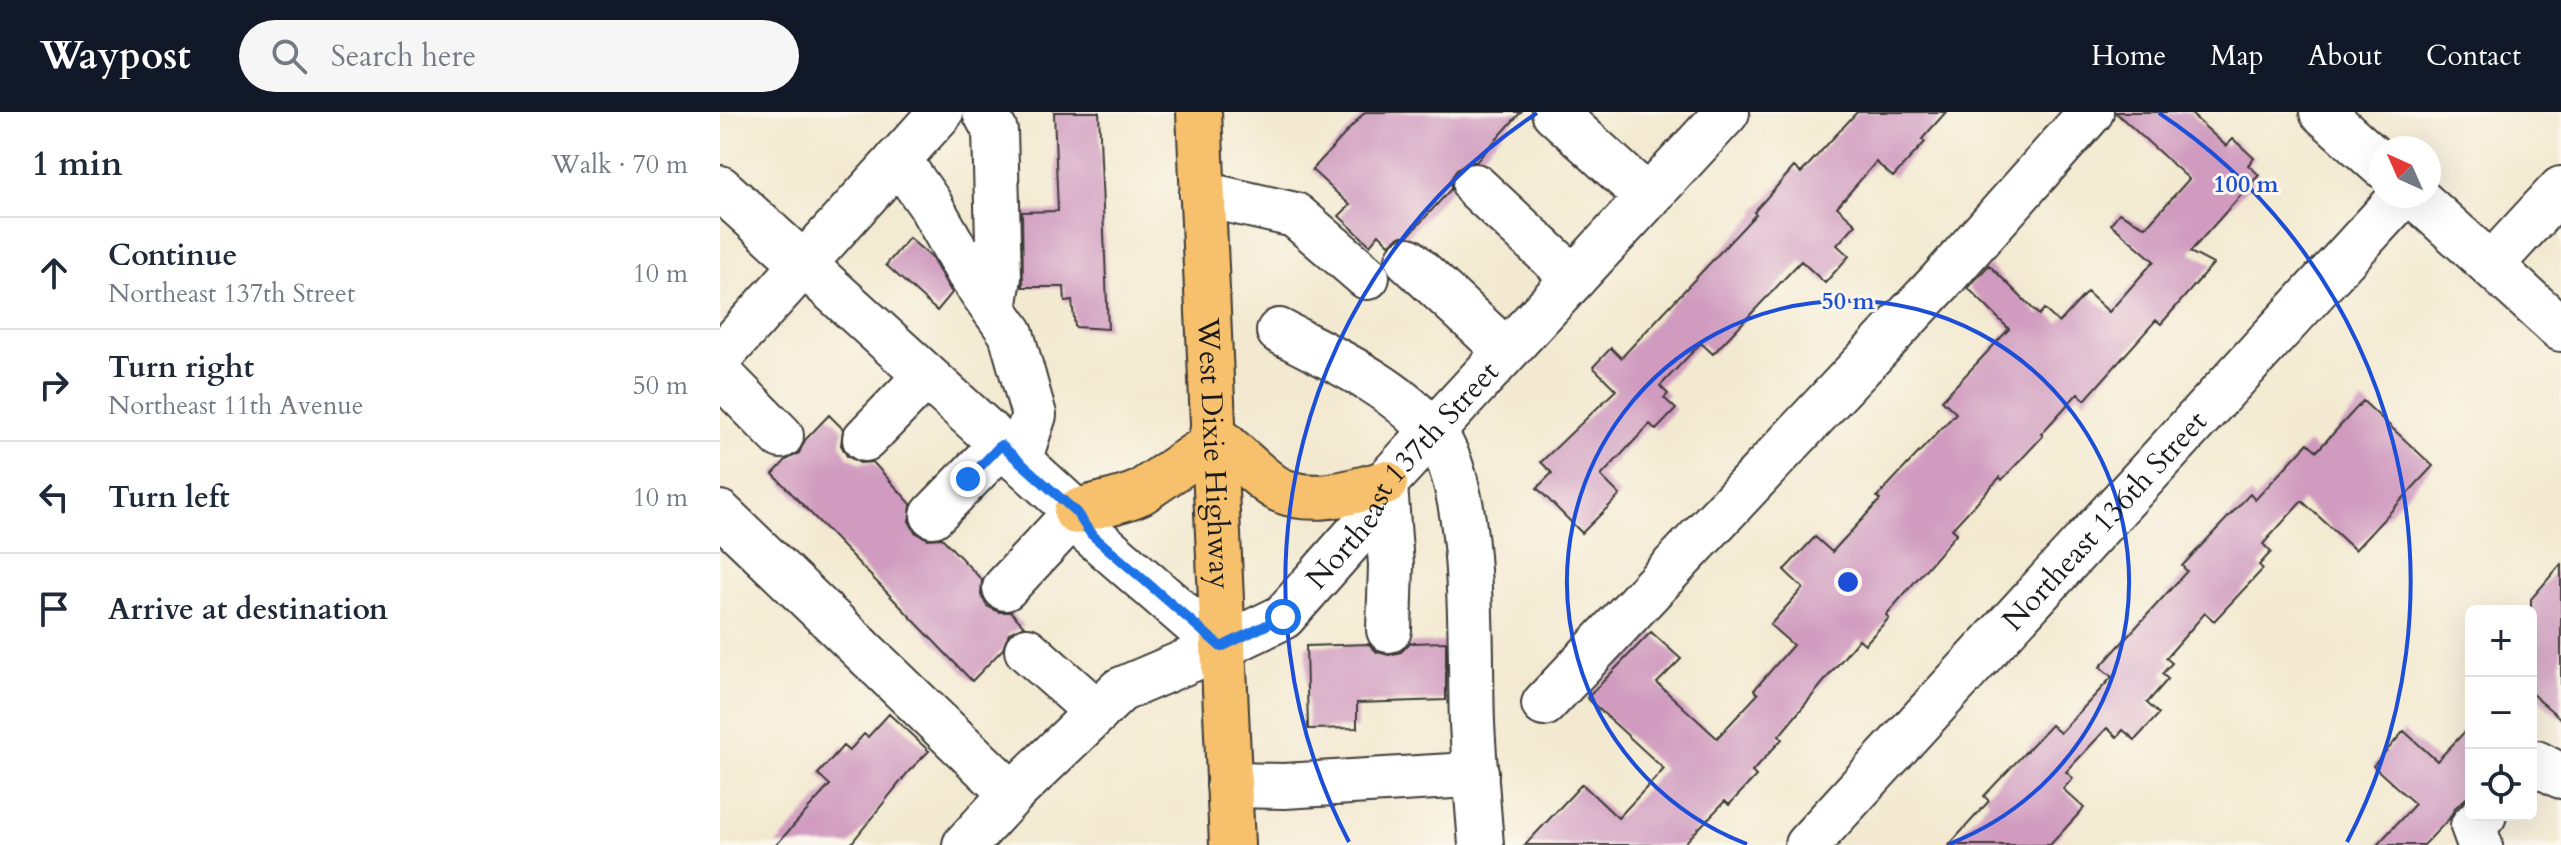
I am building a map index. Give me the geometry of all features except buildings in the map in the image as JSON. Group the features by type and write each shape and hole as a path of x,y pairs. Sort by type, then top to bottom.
{"main road":[{"name":"West Dixie Highway","path":"1199,112 1232,845"},
{"path":"1076,512 1141,492 1213,438 1279,490 1316,497 1385,483"}],"street":[{"path":"720,357 941,112"},
{"path":"985,112 995,131 999,277 994,309"},
{"path":"1554,112 1648,198"},
{"path":"1544,704 1940,282 2091,112"},
{"path":"2322,112 2369,154"},
{"name":"Northeast 137th Street","path":"965,845 1012,794 1120,690 1283,617 1366,523 1385,483 1648,198 1721,114"},
{"path":"898,159 929,203 968,272 1011,333 1034,415 1010,453 933,515"},
{"path":"1475,186 1574,278"},
{"path":"720,188 1076,512 1091,534 1221,647"},
{"path":"2491,265 2561,189"},
{"path":"1202,194 1295,215 1367,277"},
{"name":"Northeast 136th Street","path":"1807,845 2391,208"},
{"path":"2428,208 2561,329"},
{"path":"1408,260 1506,351"},
{"path":"1279,331 1367,377 1433,431 1452,464 1468,565 1481,845"},
{"path":"720,374 781,436"},
{"path":"865,439 925,377"},
{"path":"1385,483 1391,565 1389,630"},
{"path":"1005,588 1076,512"},
{"path":"720,513 1012,794"},
{"path":"1027,650 1097,712"},
{"path":"2537,764 2561,776"},
{"path":"1229,785 1284,786 1476,772"},
{"path":"2478,821 2473,826 2480,845"}],"route":[{"path":"968,479 1001,445 1076,512 1091,534 1221,647 1283,617"}]}
